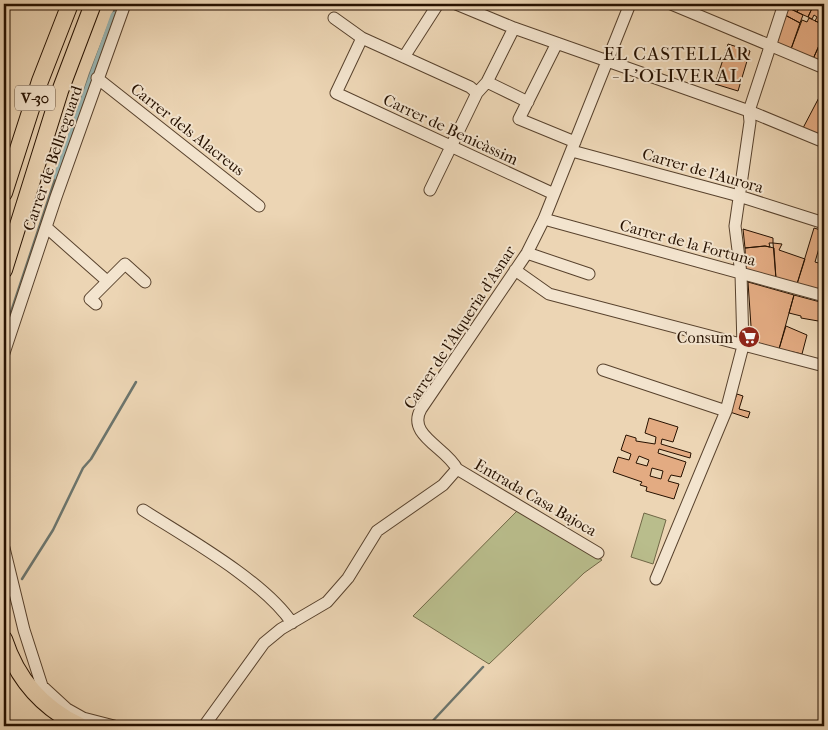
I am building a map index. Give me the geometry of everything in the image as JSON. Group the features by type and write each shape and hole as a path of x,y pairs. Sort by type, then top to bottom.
{"highway":[{"name":"V-30","path":"4,194 40,81 70,4"},
{"name":"V-30","path":"4,251 60,91 93,4"},
{"path":"4,270 36,164"},
{"path":"4,639 10,656 24,682 44,704 80,726"}],"street":[{"name":"Carrer de Bellreguard","path":"4,353 97,78 125,4"},
{"path":"404,57 438,4"},
{"path":"456,4 514,28 557,42 607,62 749,111 824,142"},
{"name":"Carrer de l'Alqueria d'Asnar","path":"457,469 417,426 418,415 527,253 544,219 630,4"},
{"path":"671,4 824,68"},
{"path":"656,579 726,411 744,346 741,274 734,226 750,122 749,111 769,45 784,4"},
{"path":"334,18 362,38 470,87 477,93"},
{"path":"430,190 477,93 487,82 514,28"},
{"name":"Carrer de Benicàssim","path":"362,38 336,93 554,194"},
{"path":"487,82 528,102 557,42"},
{"name":"Carrer dels Alacreus","path":"97,78 259,206"},
{"name":"Carrer de l'Aurora","path":"528,102 519,119 573,147 824,223"},
{"name":"Carrer de la Fortuna","path":"544,219 824,296"},
{"path":"46,227 107,281"},
{"path":"527,253 589,274"},
{"path":"96,304 90,299 125,264 146,282"},
{"path":"515,270 549,294 655,320 744,346 824,366"},
{"path":"603,370 726,411"},
{"path":"204,726 264,643 281,629 327,602 340,590 369,541 385,524 443,485 457,469"},
{"name":"Entrada Casa Bajoca","path":"457,469 598,553"},
{"path":"143,510 234,570 284,611 292,623"},
{"path":"4,548 37,675 42,686 67,709 83,718 114,726"}],"green space":[{"path":"518,510 602,560 584,573 489,664 413,616"},
{"path":"644,513 666,520 653,564 631,557"}],"building":[{"path":"789,4 801,4 797,12 787,7"},
{"path":"801,4 814,4 808,17 797,12"},
{"path":"814,4 824,4 824,14 820,23 815,21 817,17 814,15 812,19 808,17"},
{"path":"787,7 803,15 800,23 785,15"},
{"path":"824,14 824,25 820,23"},
{"path":"785,15 800,23 791,49 776,42"},
{"path":"809,18 824,25 824,34 813,59 791,49 802,20 807,22"},
{"path":"824,35 824,63 813,59"},
{"path":"728,44 750,51 738,91 715,84"},
{"path":"824,88 824,137 803,128"},
{"path":"814,228 824,231 815,262 822,264 821,269 824,270 824,292 797,284"},
{"path":"743,229 773,238 773,243 769,243 770,247 745,248"},
{"path":"773,243 782,244 779,250 805,259 797,284 776,279"},
{"path":"765,246 774,248 776,279 746,271 745,248"},
{"path":"748,282 794,295 779,349 752,341"},
{"path":"794,295 824,303 824,322 801,318 801,316 789,313"},
{"path":"786,326 807,335 802,354 779,349"},
{"path":"737,394 743,396 739,409 750,412 748,418 730,412"},
{"path":"649,418 678,427 673,442 662,439 661,444 691,453 690,458 659,449 658,453 686,462 681,477 671,475 668,481 679,484 674,499 646,491 647,487 640,485 642,482 613,472 618,457 629,460 631,454 621,450 626,435 636,438 636,441 655,444 656,437 645,433","holes":["639,456 649,460 647,466 636,463","652,468 663,471 661,479 650,476"]}],"waterway":[{"path":"4,333 90,74 117,4"},
{"path":"58,176 115,16"},
{"path":"22,579 53,530 83,468 91,459 136,382"},
{"path":"428,726 483,667"}],"place":[{"name":"Consum","path":"749,337"}],"district":[{"name":"EL CASTELLAR - L'OLIVERAL","path":"677,64"}]}
